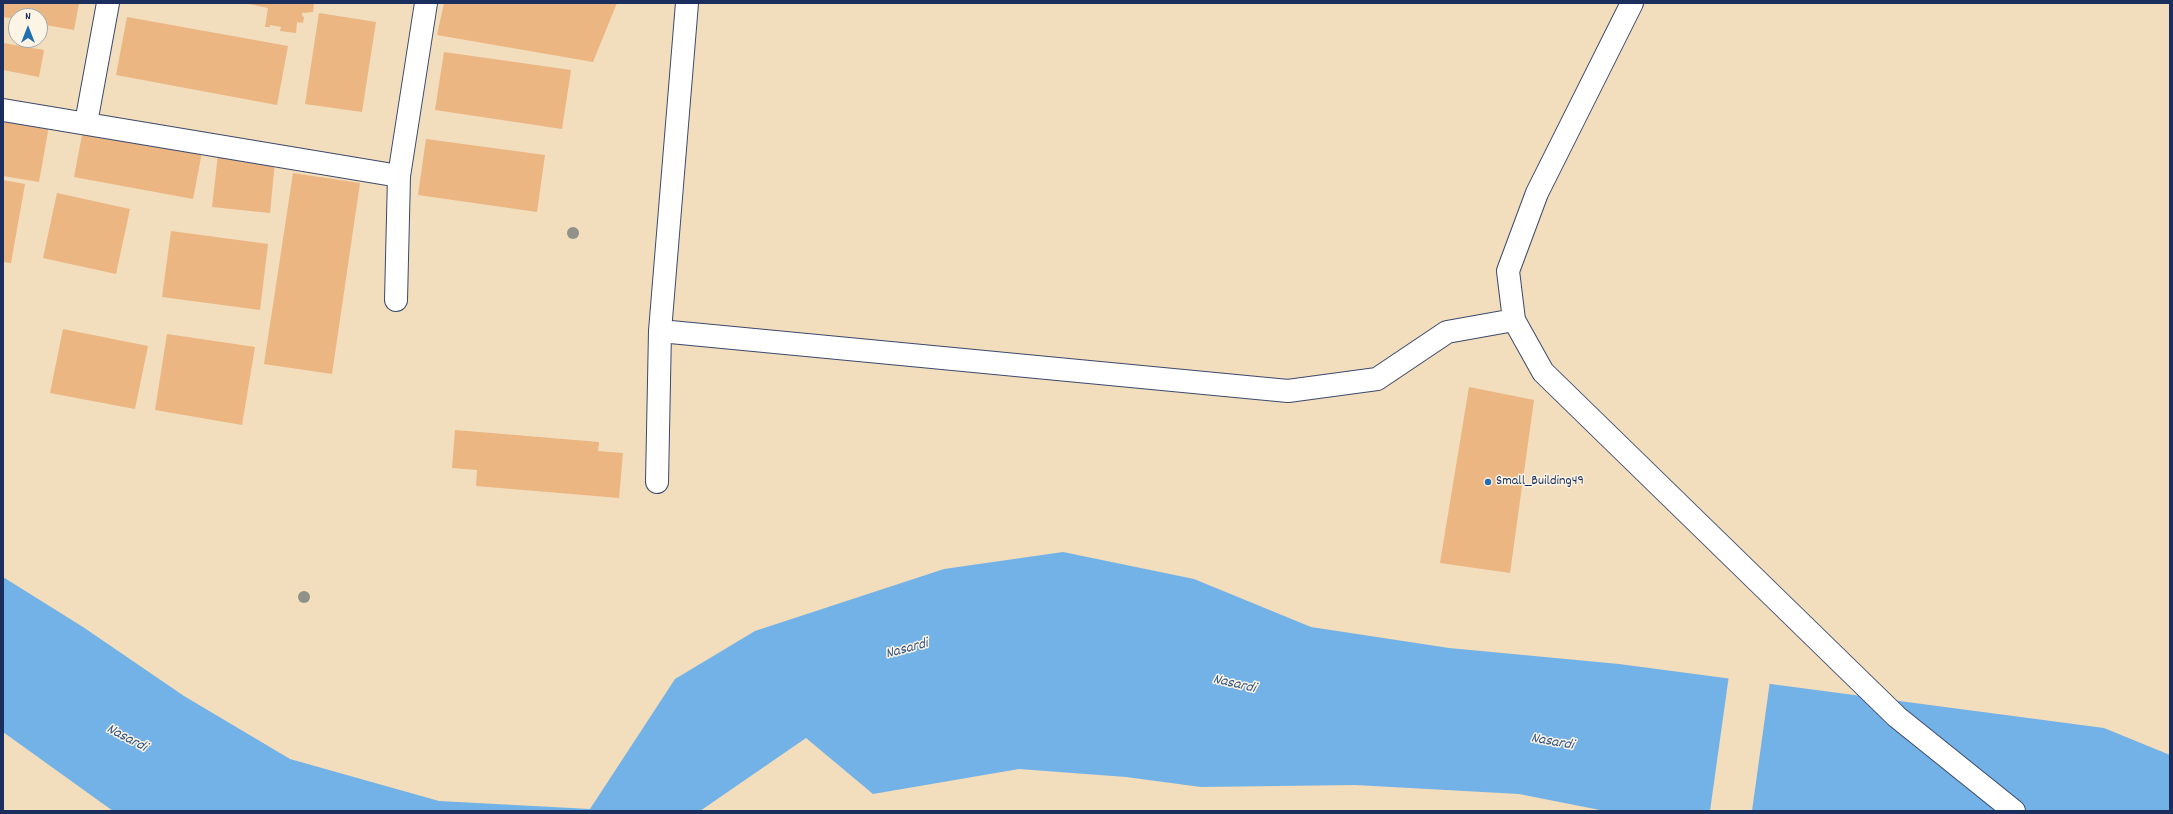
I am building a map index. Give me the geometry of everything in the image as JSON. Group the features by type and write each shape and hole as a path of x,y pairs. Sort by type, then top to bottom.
{"street":[{"path":"86,123 108,3"},
{"path":"396,300 399,176 426,3"},
{"path":"657,482 660,331 687,3"},
{"path":"1632,3 1537,193 1508,271 1514,320 1543,372 1897,716 2014,811"},
{"path":"3,110 399,176"},
{"path":"660,331 1288,391 1377,379 1448,332 1514,320"}],"water":[{"name":"Nasardi","path":"1063,552 1194,579 1311,627 1449,648 1619,664 2104,728 2170,755 2170,811 1605,811 1519,794 1355,785 1201,787 1126,777 1019,769 873,794 806,738 700,811 113,811 3,732 3,577 83,627 184,696 290,759 439,801 590,809 675,679 755,631 944,569"}],"pier":[{"path":"1729,675 1770,681 1752,811 1710,811"}],"building":[{"path":"3,3 79,3 74,30 48,25 48,8 8,8 8,18 3,17"},
{"path":"244,3 314,3 313,12 302,13 302,16 304,17 303,23 297,22 296,33 280,31 281,27 270,25 270,27 265,27 268,8"},
{"path":"444,3 617,3 593,62 437,35"},
{"path":"319,13 376,22 362,112 305,104"},
{"path":"127,17 288,46 277,105 116,75"},
{"path":"3,43 8,44 8,48 32,48 44,50 39,77 3,70"},
{"path":"444,52 571,70 562,129 435,110"},
{"path":"3,117 49,126 39,182 3,176"},
{"path":"83,130 202,152 193,199 74,177"},
{"path":"426,139 545,155 537,212 418,195"},
{"path":"218,155 275,161 270,213 212,207"},
{"path":"293,173 360,183 332,374 264,364"},
{"path":"3,180 25,184 11,263 3,262"},
{"path":"57,193 130,209 116,274 43,258"},
{"path":"171,231 268,244 260,310 162,297"},
{"path":"63,329 148,346 135,409 50,393"},
{"path":"167,334 255,347 242,425 155,410"},
{"name":"Small_Building49","path":"1469,387 1534,400 1510,573 1440,563"},
{"path":"455,430 599,442 598,451 623,453 619,498 476,486 477,470 452,468"}],"place":[{"name":"Small_Building49","path":"1488,482"}]}
